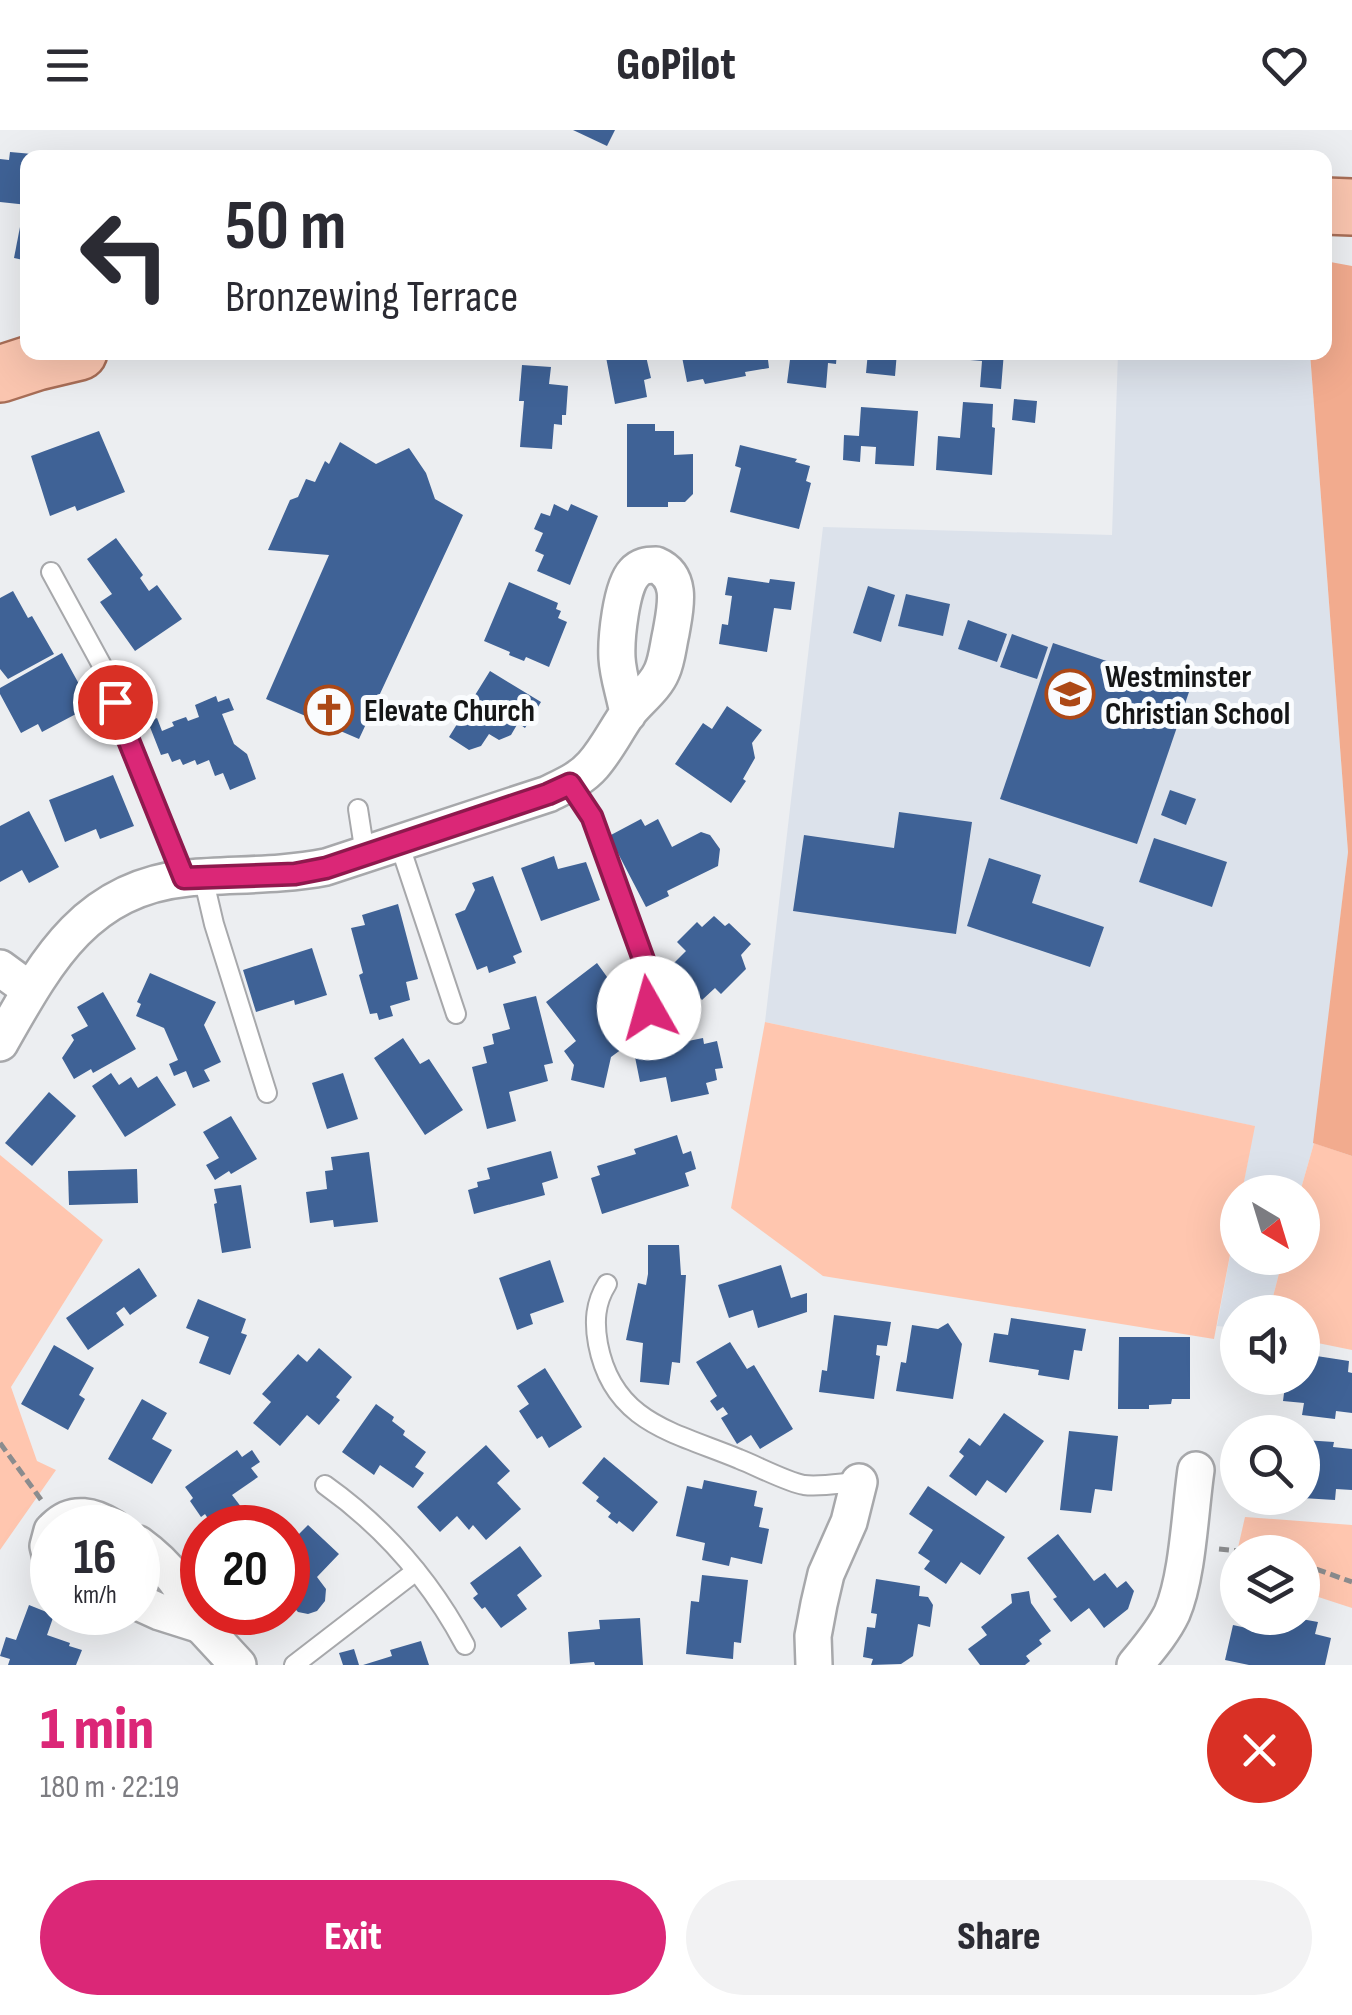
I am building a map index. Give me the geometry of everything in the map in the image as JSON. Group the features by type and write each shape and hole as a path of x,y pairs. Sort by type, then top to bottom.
{"main road":[{"path":"0,374 45,360"}],"street":[{"path":"0,1043 54,954 89,916 118,897 157,883 295,874 326,868 548,794 591,768 628,714"},
{"path":"0,968 30,990"},
{"path":"1134,1665 1153,1644 1180,1592 1196,1470"},
{"path":"814,1665 813,1636 826,1574 849,1522 858,1482"},
{"path":"160,1563 180,1585"},
{"path":"211,1635 238,1665"}],"lane":[{"path":"52,572 105,671 126,734 214,924 267,1093"},
{"path":"570,784 592,817 644,961 650,986 649,1008"},
{"path":"358,809 365,854"},
{"path":"400,844 456,1014"},
{"path":"606,1284 596,1305 598,1346 609,1380 631,1409 660,1427 804,1485 858,1482"},
{"path":"325,1485 377,1526 444,1608 464,1645"},
{"path":"294,1665 416,1571"}],"path":[{"path":"0,1443 41,1505"},
{"path":"1320,1570 1352,1582"}],"shaded area":[{"path":"1332,262 1352,266 1352,1156 1313,1143 1348,852 1311,360 1332,360"},
{"name":"Westminster Christian School","path":"1118,360 1311,360 1348,852 1314,1143 1305,1175 1245,1175 1254,1126 765,1022 823,527 1112,535"},
{"path":"765,1022 1255,1126 1245,1175 1220,1175 1220,1275 1226,1275 1214,1339 823,1276 731,1208"},
{"path":"1314,1143 1352,1156 1352,1350 1320,1343 1320,1295 1273,1295 1279,1275 1320,1275 1320,1175 1305,1175"},
{"path":"0,1155 103,1240 11,1387 37,1461 56,1470 0,1550"},
{"path":"1226,1275 1279,1275 1273,1295 1223,1295"},
{"path":"1245,1517 1352,1525 1352,1608 1320,1598 1320,1535 1241,1535"}],"building":[{"path":"573,130 615,130 607,146"},
{"path":"10,152 20,153 20,204 0,202 0,159 9,160"},
{"path":"20,227 20,259 14,258"},
{"path":"607,360 647,360 651,378 644,380 647,397 615,404"},
{"path":"683,360 768,360 769,368 745,372 746,376 705,384 703,379 687,382"},
{"path":"790,360 836,360 836,364 828,363 826,388 787,383"},
{"path":"867,360 896,360 895,376 866,373"},
{"path":"970,360 1003,360 1001,389 980,387 982,361"},
{"path":"522,365 551,367 549,384 568,386 566,415 562,415 562,425 554,424 552,449 520,447"},
{"path":"1014,399 1037,401 1035,423 1012,420"},
{"path":"963,402 993,404 992,475 936,470 938,436 960,438"},
{"path":"861,407 918,411 914,466 875,464 876,447 861,446 860,462 843,460 844,435 859,436"},
{"path":"627,424 655,424 655,431 674,431 674,455 693,454 693,494 685,502 668,502 668,507 627,507"},
{"path":"99,431 125,492 77,511 75,506 50,516 31,456"},
{"path":"340,442 376,464 409,448 426,473 435,499 463,515 359,739 266,699 329,555 268,550 290,500 298,497 306,479 315,482"},
{"path":"740,445 810,466 806,481 811,483 799,529 730,512 741,468 735,466"},
{"path":"554,504 568,511 571,504 598,516 570,585 537,571 544,555 535,551 543,533 534,529 541,513 550,516"},
{"path":"116,538 143,575 140,578 149,591 157,585 182,619 135,651 100,602 112,594 87,559"},
{"path":"728,577 795,582 791,610 774,608 767,652 719,644 722,624 728,625 732,596 725,595"},
{"path":"509,582 558,603 558,618 567,622 549,667 509,655 510,652 484,641"},
{"path":"868,586 895,595 881,642 853,633"},
{"path":"13,591 54,654 8,679 0,669 0,598"},
{"path":"906,594 950,604 943,636 898,626"},
{"path":"968,620 1007,634 997,662 958,649"},
{"path":"1012,634 1048,647 1037,679 1000,667"},
{"path":"1053,643 1190,689 1137,844 1000,799"},
{"path":"62,653 91,706 42,732 38,724 21,733 0,688"},
{"path":"490,671 541,702 525,728 518,723 511,735 499,740 489,734 481,746 469,750 449,737"},
{"path":"216,696 218,702 229,698 234,710 222,714 234,744 247,754 256,779 230,790 223,773 215,776 209,760 183,765 180,759 172,762 168,753 161,755 148,722 157,718 162,731 174,726 172,722 199,717 195,705"},
{"path":"727,706 762,730 752,743 755,758 743,779 746,781 731,803 675,764 703,723 712,729"},
{"path":"113,775 134,826 100,839 96,829 65,842 49,800"},
{"path":"1170,790 1196,799 1186,825 1161,815"},
{"path":"29,811 59,867 29,883 22,870 0,882 0,826"},
{"path":"899,812 972,822 956,934 793,911 804,835 894,848"},
{"path":"641,819 645,826 658,819 672,847 701,832 710,835 720,849 718,866 667,891 669,896 646,907 609,836"},
{"path":"1154,838 1227,862 1212,907 1139,882"},
{"path":"554,856 558,869 586,862 600,900 541,921 521,868"},
{"path":"989,858 1041,875 1032,903 1104,927 1090,967 967,926"},
{"path":"493,876 522,952 513,956 516,963 489,973 487,966 477,970 455,914 465,910 475,890 472,883"},
{"path":"398,904 418,979 406,982 410,1000 390,1006 393,1016 379,1020 377,1013 370,1014 351,928 365,925 362,915"},
{"path":"714,916 725,926 729,923 751,944 741,955 746,969 721,994 715,988 702,1000 694,992 687,1000 662,975 686,951 677,942 697,922 702,927"},
{"path":"312,948 327,995 256,1012 243,970"},
{"path":"597,963 610,981 603,986 609,992 604,996 614,1008 603,1016 626,1046 611,1057 604,1088 571,1080 574,1065 564,1051 576,1041 546,1002"},
{"path":"150,973 216,1002 204,1025 221,1062 204,1070 210,1081 193,1088 186,1071 174,1076 169,1064 178,1060 164,1028 136,1016 141,1004 137,1002"},
{"path":"103,992 136,1049 74,1079 62,1058 74,1040 71,1035 88,1026 77,1007"},
{"path":"536,996 553,1063 544,1065 548,1081 509,1092 516,1121 487,1129 472,1067 487,1063 483,1047 494,1044 492,1034 510,1029 503,1004"},
{"path":"403,1038 420,1064 429,1059 463,1110 425,1135 374,1058"},
{"path":"703,1038 704,1044 717,1041 723,1068 715,1069 717,1080 706,1083 709,1094 671,1102 666,1077 640,1082 634,1052"},
{"path":"111,1073 119,1085 131,1077 138,1088 157,1076 176,1105 125,1137 92,1086"},
{"path":"343,1073 358,1119 327,1129 312,1083"},
{"path":"49,1092 76,1116 32,1166 5,1143"},
{"path":"231,1116 257,1159 215,1180 206,1165 219,1158 203,1132"},
{"path":"677,1135 683,1154 691,1151 696,1169 685,1173 689,1186 602,1214 591,1178 600,1175 597,1166"},
{"path":"551,1151 558,1178 542,1183 545,1195 474,1214 468,1190 478,1187 477,1182 490,1179 487,1168"},
{"path":"369,1152 378,1222 334,1227 333,1220 310,1223 306,1192 327,1189 325,1171 333,1170 331,1157"},
{"path":"137,1169 138,1203 69,1205 68,1171"},
{"path":"241,1185 251,1248 222,1253 214,1189"},
{"path":"648,1245 679,1245 681,1275 686,1275 680,1363 672,1362 669,1385 640,1382 643,1343 626,1340 638,1283 646,1285"},
{"path":"550,1260 564,1302 530,1314 533,1324 517,1330 499,1278"},
{"path":"781,1265 791,1298 807,1293 807,1312 758,1328 753,1310 729,1318 718,1285"},
{"path":"139,1268 157,1296 130,1315 124,1307 116,1313 124,1325 88,1350 66,1318"},
{"path":"198,1299 246,1319 241,1333 247,1335 230,1375 199,1363 209,1337 186,1328"},
{"path":"834,1315 891,1322 887,1346 877,1345 876,1355 880,1356 874,1399 819,1392 822,1370 827,1371"},
{"path":"1011,1318 1086,1329 1082,1351 1074,1350 1069,1380 1038,1375 1039,1370 989,1362 994,1333 1008,1335"},
{"path":"948,1323 962,1344 953,1399 896,1391 901,1362 906,1363 912,1325 938,1329"},
{"path":"1119,1337 1190,1337 1190,1399 1172,1399 1171,1404 1149,1405 1149,1409 1118,1409"},
{"path":"730,1342 747,1369 754,1365 793,1429 760,1449 751,1435 737,1444 721,1418 728,1414 723,1407 717,1411 710,1401 717,1396 696,1362"},
{"path":"54,1345 94,1368 79,1395 85,1399 68,1430 21,1404"},
{"path":"319,1348 352,1377 336,1397 340,1400 319,1425 307,1415 280,1446 253,1423 271,1402 262,1394 298,1354 307,1362"},
{"path":"1320,1357 1349,1361 1352,1413 1336,1411 1335,1419 1302,1415 1304,1403 1283,1401 1284,1395 1320,1395"},
{"path":"545,1368 582,1427 549,1448 542,1436 537,1439 519,1411 529,1404 517,1386"},
{"path":"142,1399 167,1413 152,1439 172,1450 152,1484 108,1459"},
{"path":"376,1404 394,1417 392,1421 405,1431 403,1435 426,1452 415,1467 424,1473 413,1488 380,1465 374,1475 342,1452"},
{"path":"1004,1413 1044,1441 1006,1493 987,1480 976,1496 949,1476 964,1456 959,1452 969,1438 980,1446"},
{"path":"1069,1431 1118,1436 1112,1491 1095,1489 1091,1513 1060,1510"},
{"path":"1320,1441 1352,1449 1352,1490 1336,1489 1335,1500 1320,1499"},
{"path":"486,1445 510,1471 497,1483 521,1509 486,1540 473,1525 469,1530 457,1516 440,1532 417,1507"},
{"path":"237,1450 242,1457 252,1450 260,1462 251,1468 258,1477 232,1495 240,1505 193,1505 185,1487"},
{"path":"604,1457 658,1502 633,1532 608,1517 611,1513 596,1501 599,1497 582,1483"},
{"path":"704,1480 757,1491 754,1506 763,1508 759,1527 769,1529 762,1564 731,1557 729,1566 702,1560 705,1543 676,1536 687,1486 702,1489"},
{"path":"928,1486 1005,1537 980,1575 961,1562 946,1584 924,1569 930,1561 918,1553 933,1530 909,1514"},
{"path":"310,1527 339,1554 317,1577 326,1589 325,1601 310,1613"},
{"path":"1058,1534 1094,1581 1105,1573 1117,1588 1126,1581 1134,1591 1128,1609 1104,1628 1089,1608 1071,1622 1027,1558"},
{"path":"520,1546 542,1576 517,1595 527,1609 501,1628 473,1598 478,1594 470,1583"},
{"path":"702,1575 748,1580 741,1643 734,1642 733,1659 686,1654 691,1601 699,1602"},
{"path":"876,1579 920,1586 919,1596 928,1597 933,1605 930,1627 918,1624 913,1656 901,1664 871,1665 873,1659 863,1657 867,1627 875,1628 877,1614 871,1613"},
{"path":"1029,1591 1031,1603 1051,1631 1026,1656 1030,1661 1025,1665 980,1665 968,1649 987,1635 981,1627 1012,1603 1011,1594"},
{"path":"29,1605 30,1635 47,1635 82,1650 76,1665 8,1665 10,1659 0,1656 6,1637 16,1640"},
{"path":"640,1618 643,1665 570,1664 568,1632 600,1629 599,1620"},
{"path":"1231,1635 1331,1638 1325,1665 1249,1665 1225,1660"},
{"path":"421,1641 429,1665 363,1665 392,1656 390,1650"},
{"path":"354,1649 359,1665 343,1665 339,1653"}],"place":[{"name":"Westminster Christian School","path":"1070,694"},
{"name":"Elevate Church","path":"329,710"}],"route":[{"path":"115,702 184,878 295,874 326,868 570,784 592,817 644,961 650,986 649,1008"}]}
